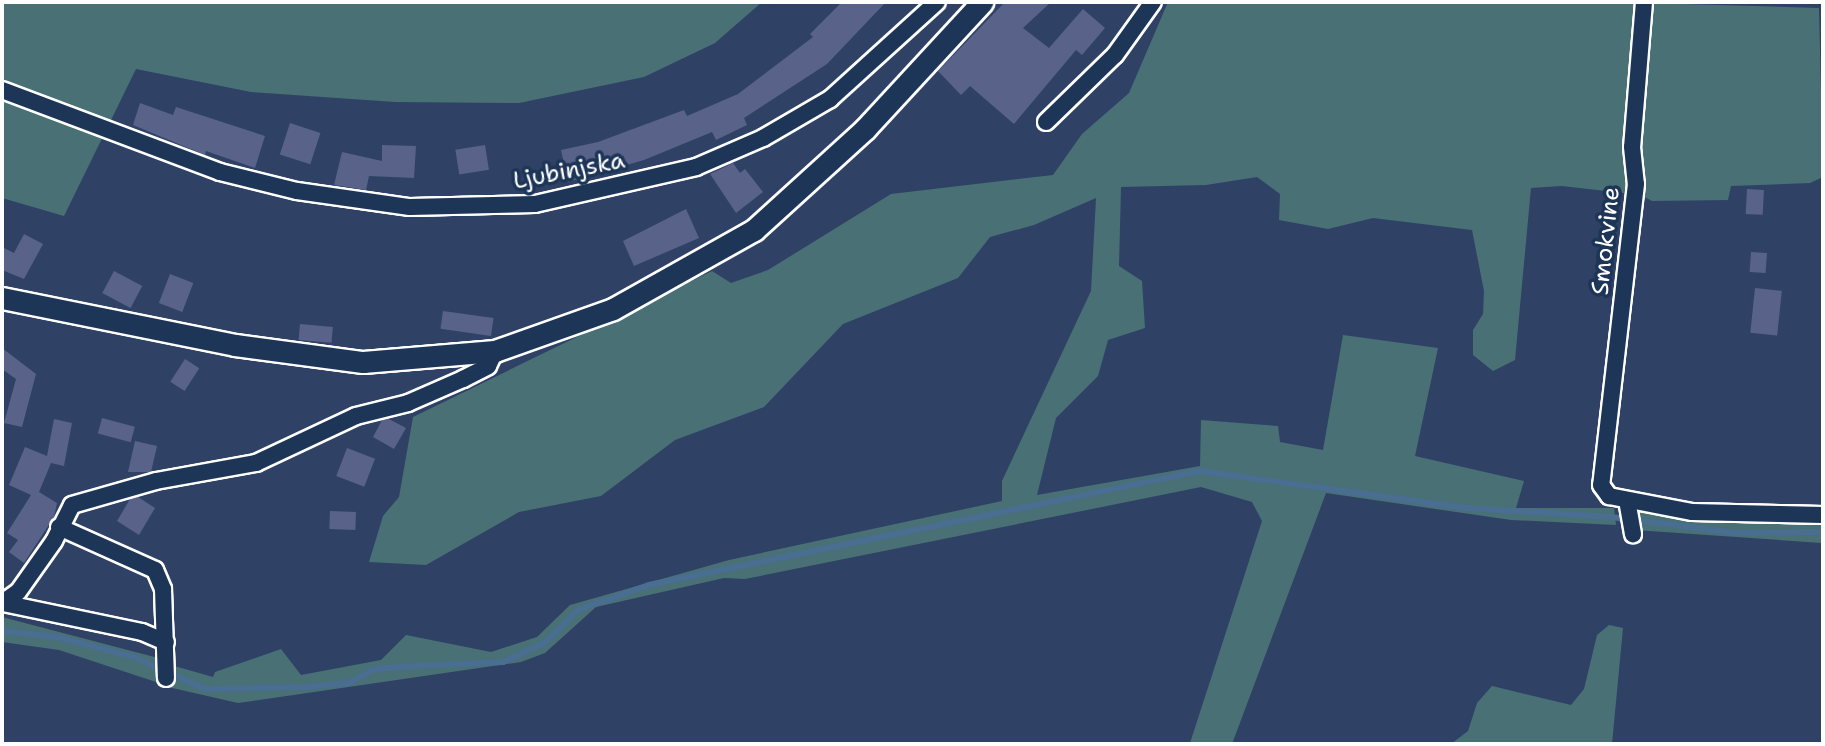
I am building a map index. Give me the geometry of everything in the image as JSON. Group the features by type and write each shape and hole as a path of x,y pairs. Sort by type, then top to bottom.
{"street":[{"name":"Ljubinjska","path":"2,90 220,172 297,191 410,207 535,204 696,167 763,138 830,99 937,2"},
{"path":"4,298 235,345 363,362 495,351 613,309 754,230 865,129 982,2"},
{"path":"1046,122 1115,55 1153,2"},
{"name":"Smokvine","path":"1628,504 1609,496 1601,485 1636,184 1632,147 1644,2"},
{"path":"3,603 18,593 72,505 156,481 256,463 356,416 408,403 463,379 488,366 495,351"},
{"path":"1633,534 1628,504 1692,512 1823,515"},
{"path":"60,527 155,570 163,589 166,678"},
{"path":"3,603 142,632 166,642"}],"green space":[{"path":"2,2 762,2 715,43 644,77 519,103 395,102 251,92 136,69 64,216 2,198"},
{"path":"1168,2 1614,2 1819,8 1823,177 1810,183 1731,186 1728,200 1652,201 1641,195 1562,186 1531,188 1515,360 1493,371 1473,355 1473,330 1483,314 1484,291 1472,230 1373,218 1328,229 1279,220 1280,194 1257,177 1206,185 1121,187 1119,266 1142,281 1145,328 1108,340 1098,376 1056,418 1037,495 1200,466 1201,420 1278,426 1280,442 1323,450 1343,335 1438,348 1415,456 1524,481 1516,508 1614,508 1616,525 1511,520 1326,493 1232,744 1190,743 1262,521 1252,502 1201,487 745,579 724,578 596,607 545,653 521,662 238,703 168,687 171,665 213,677 215,672 281,649 301,675 381,660 406,635 491,652 537,637 570,605 729,560 1002,501 1002,481 1091,291 1096,198 1034,225 990,237 958,278 843,324 764,407 675,440 601,496 519,512 426,565 369,562 383,516 399,497 413,417 712,271 731,283 768,270 891,194 1053,175 1082,134 1129,93"},
{"path":"1636,510 1823,523 1821,543 1635,530"},
{"path":"2,617 162,659 162,684 59,650 2,642"},
{"path":"1609,625 1623,628 1612,744 1451,744 1468,731 1477,703 1492,686 1571,705 1584,689 1597,635"}],"building":[{"path":"842,2 886,2 827,64 744,118 747,125 716,140 712,132 644,160 568,182 561,150 598,142 684,110 687,116 738,94 813,37 810,34"},
{"path":"1005,2 1051,2 1023,28 1049,48 1083,9 1105,28 1082,55 1076,50 1014,124 970,86 961,95 938,71"},
{"path":"140,103 173,115 176,107 265,136 255,168 206,151 205,155 133,125"},
{"path":"290,123 320,133 310,164 280,154"},
{"path":"382,145 416,146 414,178 369,176 366,190 334,185 342,152 382,161"},
{"path":"485,145 489,170 459,174 455,150"},
{"path":"733,163 740,173 745,169 763,192 736,213 710,174"},
{"path":"1747,189 1764,190 1763,215 1746,214"},
{"path":"686,209 699,238 634,266 623,241"},
{"path":"24,234 43,244 24,279 2,270 2,247 14,253"},
{"path":"1751,252 1767,253 1766,273 1750,272"},
{"path":"114,271 142,286 131,308 102,293"},
{"path":"170,274 193,283 182,312 159,303"},
{"path":"1755,288 1782,291 1777,336 1750,333"},
{"path":"443,311 494,318 491,336 440,329"},
{"path":"300,324 333,327 331,343 299,340"},
{"path":"2,348 36,374 22,427 4,423 16,379 2,369"},
{"path":"185,359 199,368 185,391 170,382"},
{"path":"102,418 135,427 131,442 98,433"},
{"path":"54,419 72,423 64,466 51,463 39,492 57,503 54,517 24,563 9,552 18,540 7,533 31,495 9,485 25,447 47,456"},
{"path":"389,419 406,428 394,449 373,437 382,420"},
{"path":"135,441 157,446 151,472 128,472"},
{"path":"347,448 375,459 364,487 336,476"},
{"path":"138,497 155,508 139,535 117,521 130,499"},
{"path":"330,511 356,512 355,530 329,529"}],"waterway":[{"path":"2,631 57,637 134,657 205,689 307,687 349,683 372,670 503,662 546,642 578,610 649,585 1200,471 1465,508 1611,517 1736,533 1823,532"}]}
